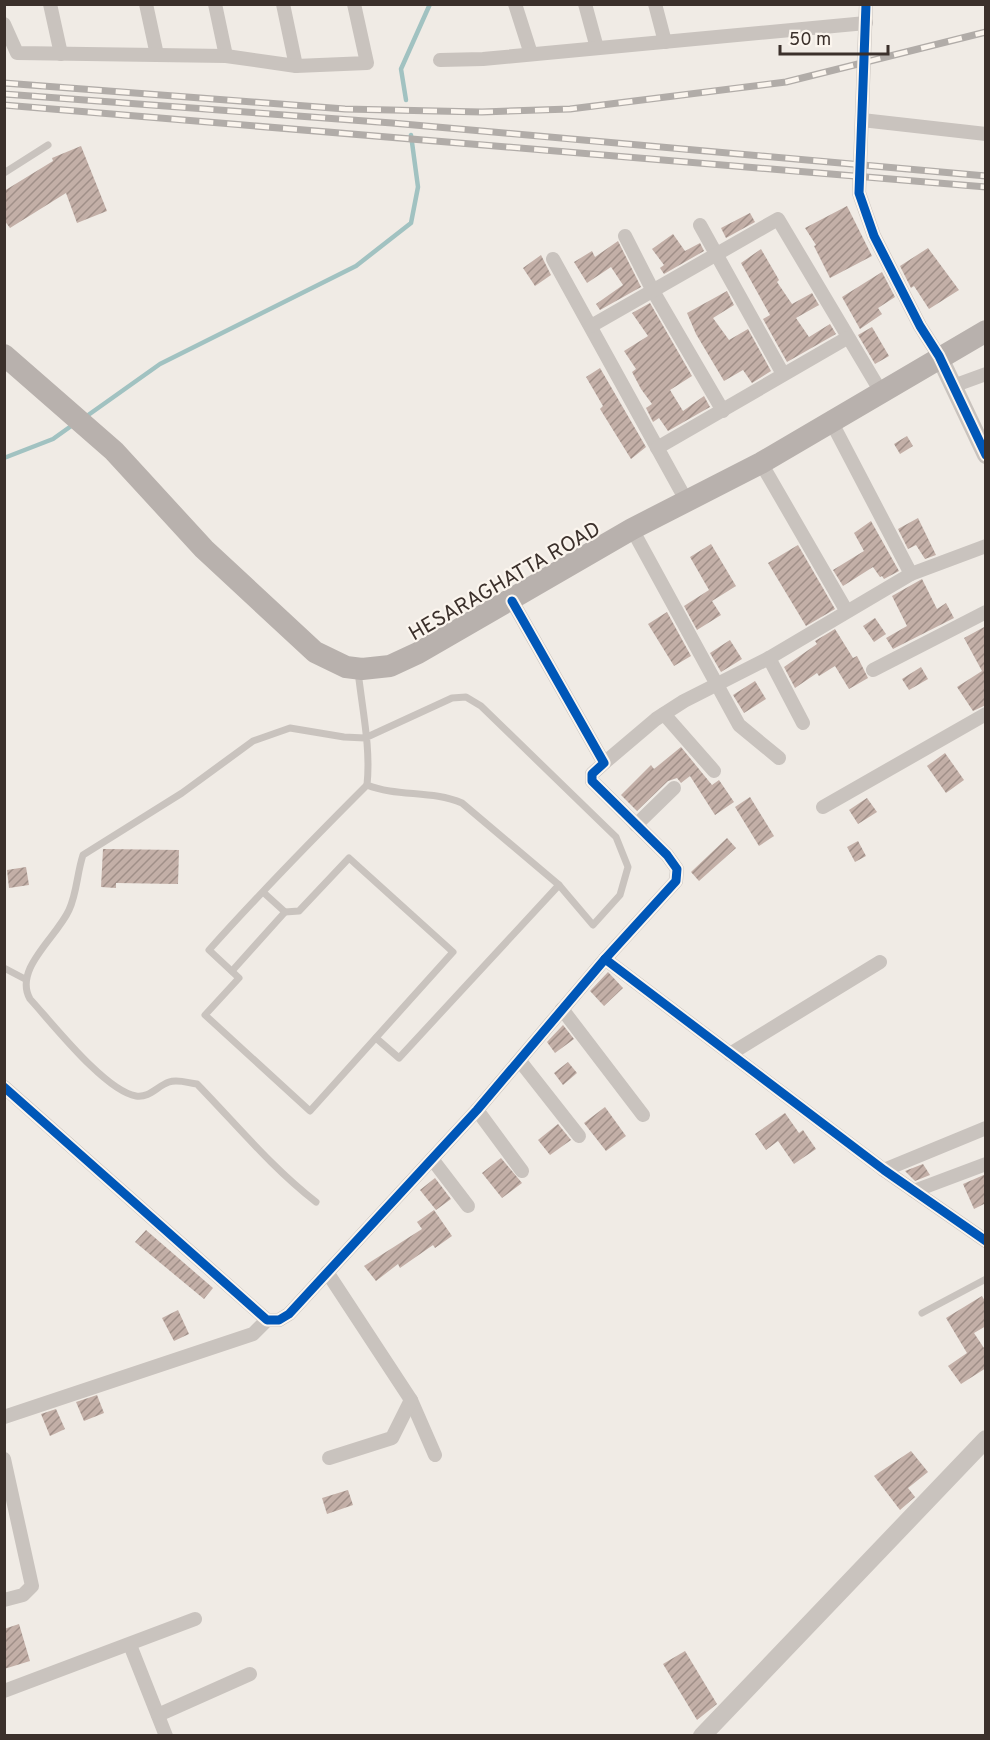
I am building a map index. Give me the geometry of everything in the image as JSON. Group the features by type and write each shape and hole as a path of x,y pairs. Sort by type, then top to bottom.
{"main road":[{"name":"HESARAGHATTA ROAD","path":"4,355 114,451 204,549 315,652 346,667 357,668 390,666 512,601 632,529 761,463 832,423 986,331"}],"street":[{"path":"50,4 61,54"},
{"path":"146,4 157,55"},
{"path":"215,4 226,56"},
{"path":"283,4 296,66"},
{"path":"4,24 11,52 226,56 296,66 367,63 354,4"},
{"path":"515,4 531,54"},
{"path":"585,4 597,48"},
{"path":"655,4 665,42"},
{"path":"866,4 859,193 874,236 920,326 939,357 986,455"},
{"path":"440,60 531,54 866,23"},
{"path":"862,120 986,134"},
{"path":"591,326 772,220 781,220 881,392"},
{"path":"700,225 783,374"},
{"path":"625,236 653,291 723,411"},
{"path":"553,259 686,500"},
{"path":"657,448 848,338"},
{"path":"953,386 986,374"},
{"path":"832,423 911,574"},
{"path":"761,463 846,610"},
{"path":"632,529 739,725 779,758"},
{"path":"4,1087 267,1320 279,1320 289,1314 477,1110 605,959 676,881 676,869 672,862 592,781 592,774 664,714 716,683 769,658 846,610 911,574 986,546"},
{"path":"512,601 604,763"},
{"path":"873,670 986,612"},
{"path":"769,658 803,723"},
{"path":"664,714 714,771"},
{"path":"823,807 986,714"},
{"path":"636,825 674,788"},
{"path":"605,959 884,1170 986,1241"},
{"path":"730,1054 880,962"},
{"path":"562,1009 643,1115"},
{"path":"520,1061 579,1136"},
{"path":"477,1110 522,1171"},
{"path":"884,1170 986,1128"},
{"path":"432,1159 468,1206"},
{"path":"914,1191 986,1164"},
{"path":"327,1272 411,1400 435,1455"},
{"path":"4,1417 253,1334 267,1320"},
{"path":"329,1458 392,1438 411,1400"},
{"path":"702,1736 986,1439"},
{"path":"4,1459 32,1586 23,1595 4,1600"},
{"path":"4,1691 195,1619"},
{"path":"130,1645 166,1736"},
{"path":"158,1715 250,1674"}],"lane":[{"path":"4,173 48,145"},
{"path":"232,971 285,912 299,911 349,858 453,952 310,1111 205,1016 239,978 209,950 367,785 365,738 357,668"},
{"path":"316,1202 284,1177 263,1151 197,1084 169,1082 146,1096 136,1096 126,1093 98,1073 30,999 25,991 25,979 31,966 57,933 70,909 83,855 182,793 253,741 290,728 365,738 452,698 466,697 481,706 616,837 628,867 620,895 593,925 559,885 462,803 448,797 379,790 367,785"},
{"path":"376,1038 399,1058 559,885"},
{"path":"263,892 285,912"},
{"path":"4,968 25,979"},
{"path":"922,1313 986,1279"}],"building":[{"path":"81,146 107,211 77,223 66,193 10,228 4,220 4,191 53,161 52,158"},
{"path":"847,206 872,256 830,278 814,246 816,245 805,228"},
{"path":"750,213 755,222 726,238 721,228"},
{"path":"673,234 685,251 700,243 704,251 664,274 660,268 664,265 652,249"},
{"path":"618,241 641,287 600,310 596,304 623,285 611,267 587,283 574,262 592,251 595,257"},
{"path":"928,248 959,290 929,309 914,286 911,288 900,266"},
{"path":"761,249 779,280 777,282 792,304 812,293 819,305 796,318 809,337 830,324 836,334 787,362 763,319 770,315 741,263"},
{"path":"541,255 551,275 535,286 523,268"},
{"path":"882,272 895,297 878,308 882,314 860,329 842,297"},
{"path":"727,291 734,305 713,318 729,340 748,329 771,371 752,383 743,370 724,381 696,334 687,313"},
{"path":"650,303 692,376 670,390 683,411 704,396 710,407 668,431 659,418 653,422 646,408 652,404 632,372 636,369 624,351 648,336 632,313"},
{"path":"872,327 889,356 875,364 858,335"},
{"path":"600,368 646,447 631,459 600,409 603,406 586,377"},
{"path":"907,436 913,446 900,454 894,444"},
{"path":"918,518 936,555 925,559 916,545 908,549 898,529"},
{"path":"871,521 899,571 884,579 873,567 843,586 833,570 864,551 854,533"},
{"path":"711,544 736,586 712,601 721,615 697,630 684,606 709,590 690,557"},
{"path":"798,545 835,609 806,626 768,563"},
{"path":"922,579 937,609 946,603 954,618 893,649 886,638 907,626 892,596"},
{"path":"667,612 691,656 674,666 648,624"},
{"path":"875,618 886,634 874,642 863,626"},
{"path":"986,626 986,705 973,711 957,687 982,671 964,638"},
{"path":"835,629 853,658 857,656 868,678 849,689 835,666 819,676 817,673 795,688 784,667 817,644 815,641"},
{"path":"730,640 742,659 721,672 710,653"},
{"path":"921,667 928,679 909,690 902,679"},
{"path":"755,681 766,699 744,713 733,695"},
{"path":"681,747 712,785 719,780 734,802 715,815 690,776 681,783 677,778 668,781 637,811 621,795 651,765 654,769"},
{"path":"945,753 964,780 946,793 927,766"},
{"path":"750,797 774,836 759,846 735,807"},
{"path":"867,798 877,812 858,824 849,810"},
{"path":"727,838 736,848 699,881 691,872"},
{"path":"858,841 866,856 855,862 847,847"},
{"path":"103,849 179,850 178,884 116,883 116,888 101,887"},
{"path":"26,867 29,885 9,888 7,870"},
{"path":"608,972 623,988 604,1006 590,991"},
{"path":"563,1025 574,1039 555,1053 547,1042"},
{"path":"568,1062 577,1073 563,1085 554,1073"},
{"path":"605,1107 626,1136 606,1151 584,1123"},
{"path":"785,1113 799,1133 803,1130 816,1149 794,1164 778,1141 766,1150 755,1134"},
{"path":"558,1124 571,1140 550,1155 538,1140"},
{"path":"501,1158 522,1183 502,1198 482,1173"},
{"path":"923,1164 930,1175 915,1181 905,1171"},
{"path":"986,1174 986,1203 974,1209 963,1184"},
{"path":"435,1178 451,1199 436,1210 420,1190"},
{"path":"434,1210 452,1236 435,1248 433,1245 400,1268 398,1264 376,1281 364,1266 422,1229 417,1222"},
{"path":"146,1230 213,1288 204,1299 135,1242"},
{"path":"982,1296 986,1303 986,1326 974,1333 986,1351 986,1368 961,1384 948,1366 967,1353 946,1318"},
{"path":"178,1310 189,1334 174,1341 162,1318"},
{"path":"97,1395 104,1413 84,1421 76,1402"},
{"path":"56,1409 65,1429 50,1436 41,1414"},
{"path":"911,1451 928,1472 908,1488 915,1497 900,1510 874,1476"},
{"path":"348,1490 353,1505 327,1514 322,1498"},
{"path":"19,1624 30,1661 4,1669 4,1629"},
{"path":"685,1651 717,1704 697,1720 663,1664"}],"waterway":[{"path":"406,100 401,69 430,4"},
{"path":"84,418 160,364 356,266 411,223 418,187 411,135"},
{"path":"4,458 53,439 74,424"}],"railway":[{"path":"4,83 345,109 482,112 570,109 786,82 986,32"},
{"path":"4,94 392,123 986,176"},
{"path":"4,105 986,187"}],"cycle path":[{"path":"866,4 859,193 874,236 920,326 939,356 986,455"},
{"path":"4,1087 267,1320 279,1320 289,1314 477,1110 605,959 676,881 677,869 667,855 592,781 592,774 604,763 512,601"},
{"path":"605,959 884,1170 986,1241"}]}
